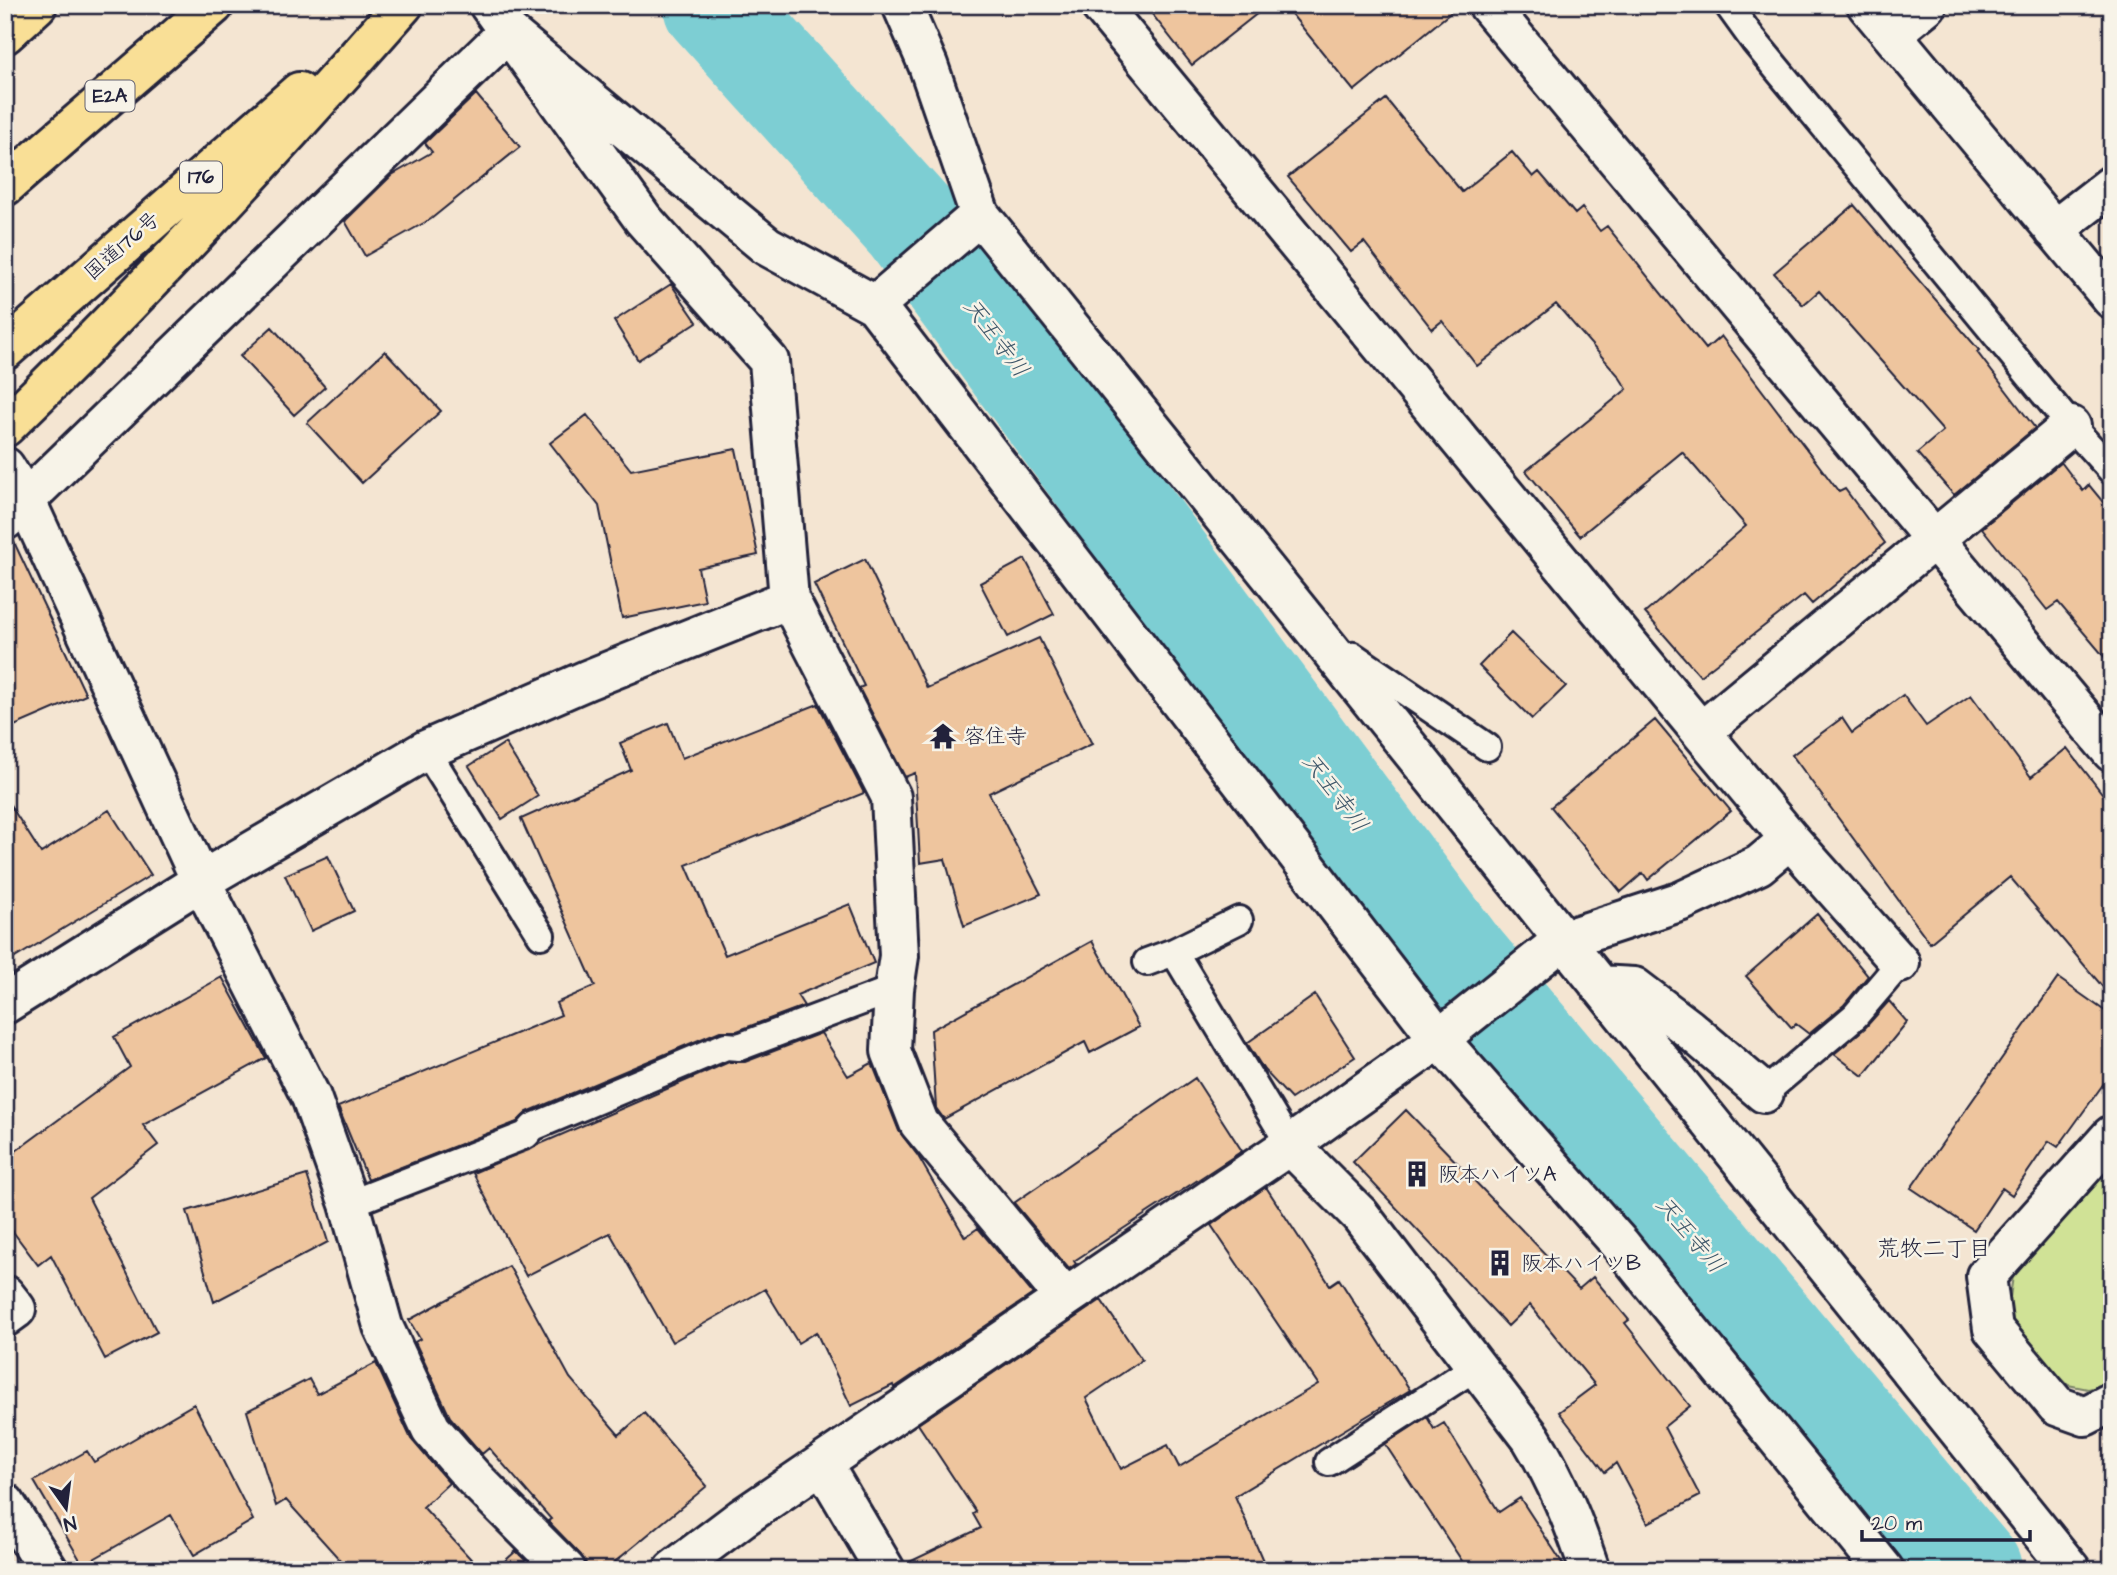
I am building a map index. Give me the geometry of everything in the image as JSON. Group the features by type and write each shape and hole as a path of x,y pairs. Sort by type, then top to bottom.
{"highway":[{"path":"5,34 37,5"},
{"name":"E2A","path":"5,186 214,5"},
{"path":"5,426 80,354 247,181 401,5"},
{"name":"国道176号","path":"5,350 401,5"}],"street":[{"path":"902,5 928,65 966,227 1340,664 2071,1570"},
{"path":"1100,5 1790,839 1900,963"},
{"path":"1488,5 2112,752"},
{"path":"1867,5 2112,299"},
{"path":"1891,34 1927,5"},
{"path":"499,18 767,246 885,296 1439,1039 1620,1244 1884,1570"},
{"path":"16,510 499,18"},
{"path":"499,18 643,219 769,361 789,599 891,797 899,956 894,989 891,1051 919,1123 1065,1298"},
{"path":"2054,230 2112,185"},
{"path":"885,296 966,227"},
{"path":"1701,732 2071,426"},
{"path":"5,467 16,510 312,1097 349,1205 383,1326 431,1429 472,1476 566,1570"},
{"path":"5,1004 201,881 426,750 587,680 789,599"},
{"path":"673,1570 742,1518 1290,1145 1439,1039 1563,940 1682,901 1759,865 1790,839"},
{"path":"1599,985 1633,987 1688,1028 1763,1093"},
{"path":"2112,1135 1986,1276 1993,1329 2057,1406 2085,1416 2112,1402"},
{"path":"1290,1145 1360,1215 1477,1366 1552,1472 1573,1520 1590,1570"},
{"path":"5,1295 16,1308 5,1317"},
{"path":"823,1465 885,1570"},
{"path":"5,1503 48,1570"}],"lane":[{"path":"1728,5 1754,41 2071,426 2112,471"},
{"path":"1340,664 1353,656 1487,747"},
{"path":"426,750 541,935"},
{"path":"1147,962 1174,952 1239,920"},
{"path":"1174,952 1290,1145"},
{"path":"1763,1093 1855,1016 1900,963"},
{"path":"349,1205 526,1135 533,1127 726,1046 739,1047 894,989"},
{"path":"1329,1462 1477,1366"}],"green space":[{"path":"2112,1160 2112,1384 2088,1389 2068,1385 2011,1326 2009,1304 2013,1276"}],"building":[{"path":"1145,5 1268,5 1192,65"},
{"path":"1284,5 1460,5 1354,91"},
{"path":"476,94 520,147 431,219 365,256 345,221 392,175 432,152 425,143"},
{"path":"1386,99 1462,192 1512,152 1533,177 1539,172 1575,214 1582,208 1600,231 1607,226 1706,349 1721,336 1839,492 1845,489 1885,543 1812,604 1804,595 1700,676 1645,613 1746,526 1682,452 1580,536 1526,471 1627,389 1618,375 1556,304 1477,366 1442,321 1432,329 1364,242 1351,252 1288,177"},
{"path":"1854,205 1979,350 1977,352 2035,428 1954,495 1917,453 1943,431 1819,291 1803,305 1774,273"},
{"path":"671,284 697,322 638,360 614,321"},
{"path":"272,327 325,387 294,415 240,356"},
{"path":"385,351 441,411 362,483 307,423"},
{"path":"587,415 631,470 736,449 758,555 698,568 705,601 622,618 599,506 550,443"},
{"path":"2061,462 2083,491 2089,485 2112,513 2112,666 2058,602 2047,610 1982,528"},
{"path":"13,540 86,695 5,730 5,541"},
{"path":"865,559 927,688 1039,638 1092,744 989,793 1041,894 964,926 945,859 920,863 915,773 905,777 859,688 864,686 814,584"},
{"path":"1025,559 1054,614 1008,637 980,583"},
{"path":"1511,633 1566,686 1532,719 1479,666"},
{"path":"1903,695 1926,726 1971,695 2031,777 2067,748 2112,806 2112,998 2010,877 1930,943 1792,755 1842,718 1852,733"},
{"path":"818,704 864,793 686,865 725,955 850,904 874,963 797,995 804,1006 737,1031 720,1031 527,1112 517,1122 368,1180 338,1107 561,1015 556,1003 595,986 521,819 631,770 620,743 668,723 682,758"},
{"path":"1655,720 1731,811 1648,880 1643,873 1621,892 1551,807"},
{"path":"505,743 538,796 502,819 469,766"},
{"path":"5,797 41,853 109,810 151,875 5,964"},
{"path":"328,856 354,911 311,931 285,875"},
{"path":"1817,914 1868,976 1844,1005 1809,1034 1796,1024 1792,1028 1746,976"},
{"path":"1092,941 1139,1027 1090,1053 1085,1042 944,1119 936,1108 931,1030"},
{"path":"222,977 266,1058 143,1125 158,1145 89,1198 157,1332 105,1359 51,1255 38,1265 5,1221 5,1159 130,1067 114,1037"},
{"path":"2058,978 2112,1016 2112,1072 2058,1147 2049,1141 2012,1195 2002,1188 1974,1230 1911,1188"},
{"path":"1315,995 1355,1057 1291,1099 1264,1070 1247,1043"},
{"path":"1889,1001 1907,1022 1863,1076 1834,1054 1865,1028"},
{"path":"821,1033 848,1076 872,1063 899,1131 918,1156 965,1237 978,1228 1033,1294 894,1388 893,1385 851,1406 816,1332 798,1343 765,1289 672,1342 610,1233 526,1276 473,1173 729,1062 745,1062"},
{"path":"1195,1078 1242,1151 1074,1261 1076,1264 1069,1269 1014,1203"},
{"path":"1406,1110 1579,1289 1593,1277 1629,1320 1625,1323 1690,1406 1664,1427 1700,1496 1648,1523 1616,1463 1605,1472 1559,1412 1595,1385 1530,1305 1508,1326 1353,1162"},
{"path":"307,1175 328,1242 214,1302 187,1211"},
{"path":"1266,1187 1330,1285 1339,1279 1410,1390 1235,1496 1267,1570 907,1570 905,1564 981,1528 973,1514 976,1512 918,1424 1101,1300 1142,1360 1086,1398 1121,1469 1168,1445 1179,1467 1318,1384 1211,1225"},
{"path":"509,1266 570,1378 619,1435 644,1413 707,1486 605,1570 587,1570 581,1555 548,1521 551,1519 489,1448 482,1454 450,1417 415,1342 420,1339 409,1320"},
{"path":"376,1363 411,1439 449,1483 423,1507 481,1570 349,1570 286,1500 276,1506 247,1411 309,1379 317,1394"},
{"path":"194,1404 253,1520 194,1555 171,1515 83,1565 34,1481 87,1451 94,1462"},
{"path":"1427,1417 1434,1429 1444,1423 1499,1512 1520,1498 1567,1570 1468,1570 1385,1444"},
{"path":"516,1551 535,1570 495,1570"}],"waterway":[{"name":"天王寺川","path":"714,5 912,225 1454,954 1971,1570"}],"place":[{"name":"容住寺","path":"943,736"},
{"name":"阪本ハイツA","path":"1417,1174"},
{"name":"阪本ハイツB","path":"1500,1263"}],"district":[{"name":"荒牧二丁目","path":"1934,1249"}]}
